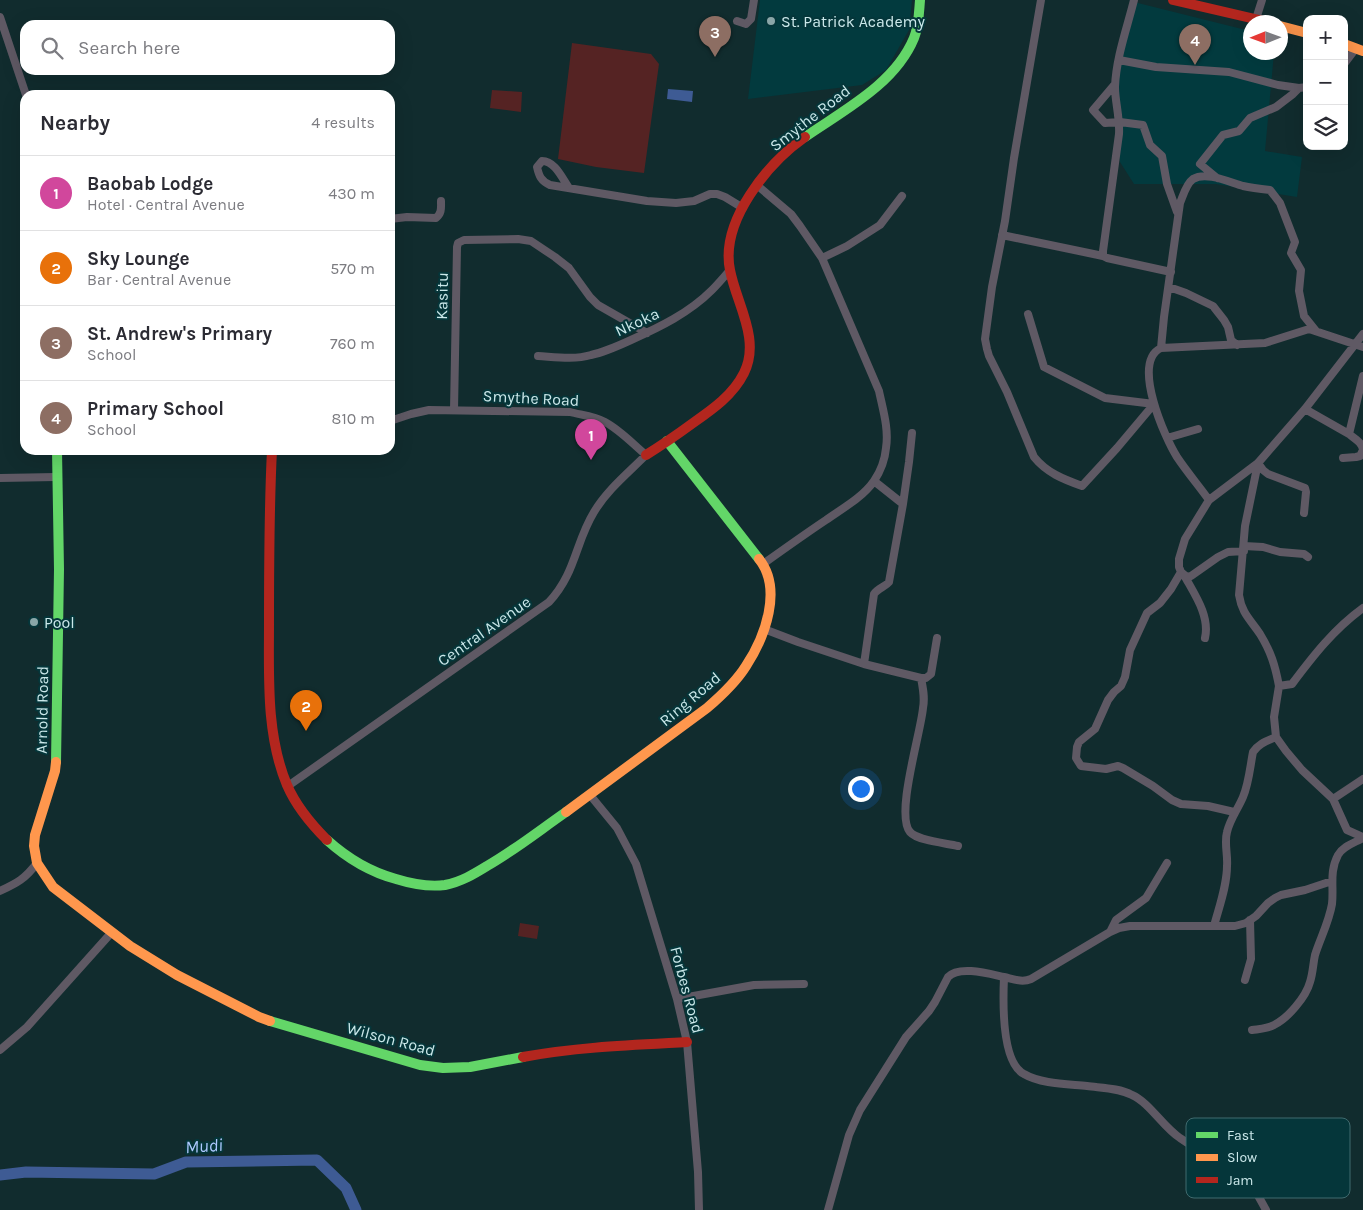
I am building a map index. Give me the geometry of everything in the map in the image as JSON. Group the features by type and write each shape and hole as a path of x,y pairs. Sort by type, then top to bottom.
{"main road":[{"name":"Smythe Road","path":"646,455 717,406 737,386 746,369 750,356 747,324 730,270 728,252 730,239 743,208 785,153 881,83 897,67 908,52 914,38 920,0"},
{"path":"1173,0 1193,2 1243,15"},
{"path":"1288,28 1303,32"},
{"path":"1348,46 1360,50"},
{"name":"Ring Road","path":"272,455 268,511 268,644 272,719 280,766 299,808 330,844 361,866 386,877 437,886 470,877 516,849 590,795 699,714 724,693 742,674 754,653 764,629 770,605 771,589 769,577 763,564 667,441"},
{"name":"Arnold Road","path":"57,455 59,569 58,750 55,772 35,835 34,846 37,864 52,887 112,932"},
{"name":"Wilson Road","path":"112,932 130,946 177,975 259,1017 420,1065 443,1068 470,1067 556,1051 687,1042"}],"street":[{"path":"737,21 746,24 751,19 754,0"},
{"path":"1041,0 990,304 985,339 987,349 1034,457 1039,464 1054,475 1082,486 1154,404"},
{"path":"1103,256 1120,122 1115,84 1134,0"},
{"path":"1257,15 1262,0"},
{"path":"0,17 24,90"},
{"path":"1348,60 1360,50"},
{"path":"1119,60 1156,67 1229,72 1278,85 1303,88"},
{"path":"1115,84 1093,110 1106,123 1120,122 1144,125 1150,144 1162,156 1167,184 1178,214"},
{"path":"1217,178 1200,164 1223,135 1239,131 1250,118 1276,107 1303,88"},
{"path":"1161,348 1180,203 1191,180 1200,176 1270,190 1280,203 1295,242 1291,253 1301,270 1299,291 1304,316 1316,331"},
{"path":"758,186 791,214 822,258 879,391 887,435 886,449 874,480 853,502 763,564"},
{"path":"569,188 638,200 676,203 687,203 710,194 717,194 743,208"},
{"path":"822,258 847,246 880,225 902,196"},
{"path":"395,218 436,218 441,210 441,201"},
{"path":"1002,235 1171,272"},
{"name":"Kasitu","path":"454,410 457,247 458,243 464,240 518,239 531,241 564,263 598,305 647,333"},
{"name":"Nkoka","path":"538,356 567,358 590,356 647,333 674,319 696,304 730,270"},
{"path":"1169,287 1213,306 1224,320 1231,340 1237,345"},
{"path":"1028,314 1044,367 1105,398 1154,404"},
{"path":"1210,500 1177,457 1167,438 1154,404 1148,373 1152,357 1157,350 1161,348 1264,343 1309,329 1359,345"},
{"path":"1205,638 1207,629 1204,613 1182,574 1179,559 1185,540 1210,500 1258,463 1359,345 1363,334"},
{"path":"1349,434 1363,376"},
{"path":"1305,409 1360,442 1363,450 1360,456 1356,458 1343,458"},
{"name":"Smythe Road","path":"395,419 429,410 570,412 605,422 615,428 646,455"},
{"path":"1167,438 1198,429"},
{"path":"864,664 874,594 889,582 903,504 912,432"},
{"name":"Central Avenue","path":"288,786 549,602 570,573 588,522 600,502 646,455"},
{"path":"1258,463 1268,474 1305,488 1304,514"},
{"path":"1258,463 1245,526 1239,595 1244,613 1274,660 1279,686 1274,717 1276,737 1302,770 1333,799 1347,830 1363,838"},
{"path":"0,478 56,476"},
{"path":"874,480 903,504"},
{"path":"1182,574 1187,577 1191,576 1218,557 1228,552 1244,549 1263,547 1280,552 1304,554 1308,557"},
{"path":"1182,574 1160,603 1147,613 1130,650 1126,677 1121,686 1108,700 1095,729 1080,742 1077,747 1076,758 1080,766 1106,769 1118,766 1123,768 1181,804 1208,806 1234,812"},
{"path":"1279,686 1292,684 1334,632 1363,608"},
{"path":"764,629 864,664 921,678 931,674 937,638"},
{"path":"921,678 924,708 908,787 907,826 911,833 919,838 958,846"},
{"path":"1214,926 1228,866 1226,835 1229,824 1234,812 1243,799 1253,752 1260,743 1276,737"},
{"path":"1333,799 1363,779"},
{"name":"Forbes Road","path":"590,795 617,828 636,864 678,999 687,1042 698,1172 699,1210"},
{"path":"1252,1030 1265,1029 1275,1025 1297,1005 1305,994 1311,980 1315,957 1332,906 1334,864 1339,853 1347,846 1363,838"},
{"path":"1110,932 1116,920 1146,898 1167,863"},
{"path":"0,891 28,875 37,864"},
{"path":"828,1210 849,1135 860,1110 906,1037 929,1011 952,973 958,971 981,972 1026,981 1031,980 1060,961 1119,928 1130,926 1235,926 1246,923 1275,898 1332,881"},
{"path":"1245,980 1251,959 1250,920"},
{"path":"0,1050 27,1027 112,932"},
{"path":"1004,977 1004,1020 1009,1052 1012,1063 1017,1070 1030,1077 1050,1082 1118,1090 1133,1095 1141,1100 1170,1130 1186,1141"},
{"path":"678,999 754,985 804,984"},
{"path":"1259,1198 1266,1210"}],"shaded area":[{"path":"760,0 912,0 909,30 886,70 862,85 748,99"},
{"path":"1130,1 1243,29 1243,60 1273,60 1265,151 1302,157 1297,197 1216,184 1134,184 1120,162 1115,73"},
{"path":"572,43 651,54 659,64 644,173 596,167 558,159"},
{"path":"492,90 522,92 521,112 490,108"},
{"path":"520,923 539,926 537,939 518,936"}],"water":[{"path":"668,89 693,91 692,102 667,99"}],"waterway":[{"name":"Mudi","path":"0,1175 26,1172 154,1174 186,1162 317,1160 346,1188 356,1210"}],"traffic: fast":[{"path":"805,137 867,95 894,69 905,54 916,33 920,0"},
{"path":"667,441 759,559"},
{"path":"56,762 59,569 57,455"},
{"path":"327,840 359,864 386,876 420,885 445,885 467,877 497,860 566,812"},
{"path":"270,1021 420,1065 443,1068 470,1067 523,1057"}],"traffic: slow":[{"path":"1288,28 1303,32"},
{"path":"1348,45 1363,51"},
{"path":"566,812 707,708 742,672 759,641 769,613 770,584 766,571 759,559"},
{"path":"56,762 55,771 35,835 34,846 37,863 53,887 130,946 177,975 270,1021"}],"traffic: jam":[{"path":"1173,0 1243,16"},
{"path":"646,455 715,407 734,388 744,373 749,360 749,334 730,270 729,251 732,232 740,213 762,178 776,162 805,137"},
{"path":"272,455 269,537 269,664 272,726 280,766 287,785 304,814 327,840"},
{"path":"523,1057 625,1045 687,1042"}],"place":[{"name":"St. Patrick Academy","path":"771,21"},
{"name":"St. Andrew's Primary","path":"715,57"},
{"name":"Primary School","path":"1195,65"},
{"name":"Baobab Lodge","path":"591,460"},
{"name":"Pool","path":"34,622"},
{"name":"Sky Lounge","path":"306,731"}]}
